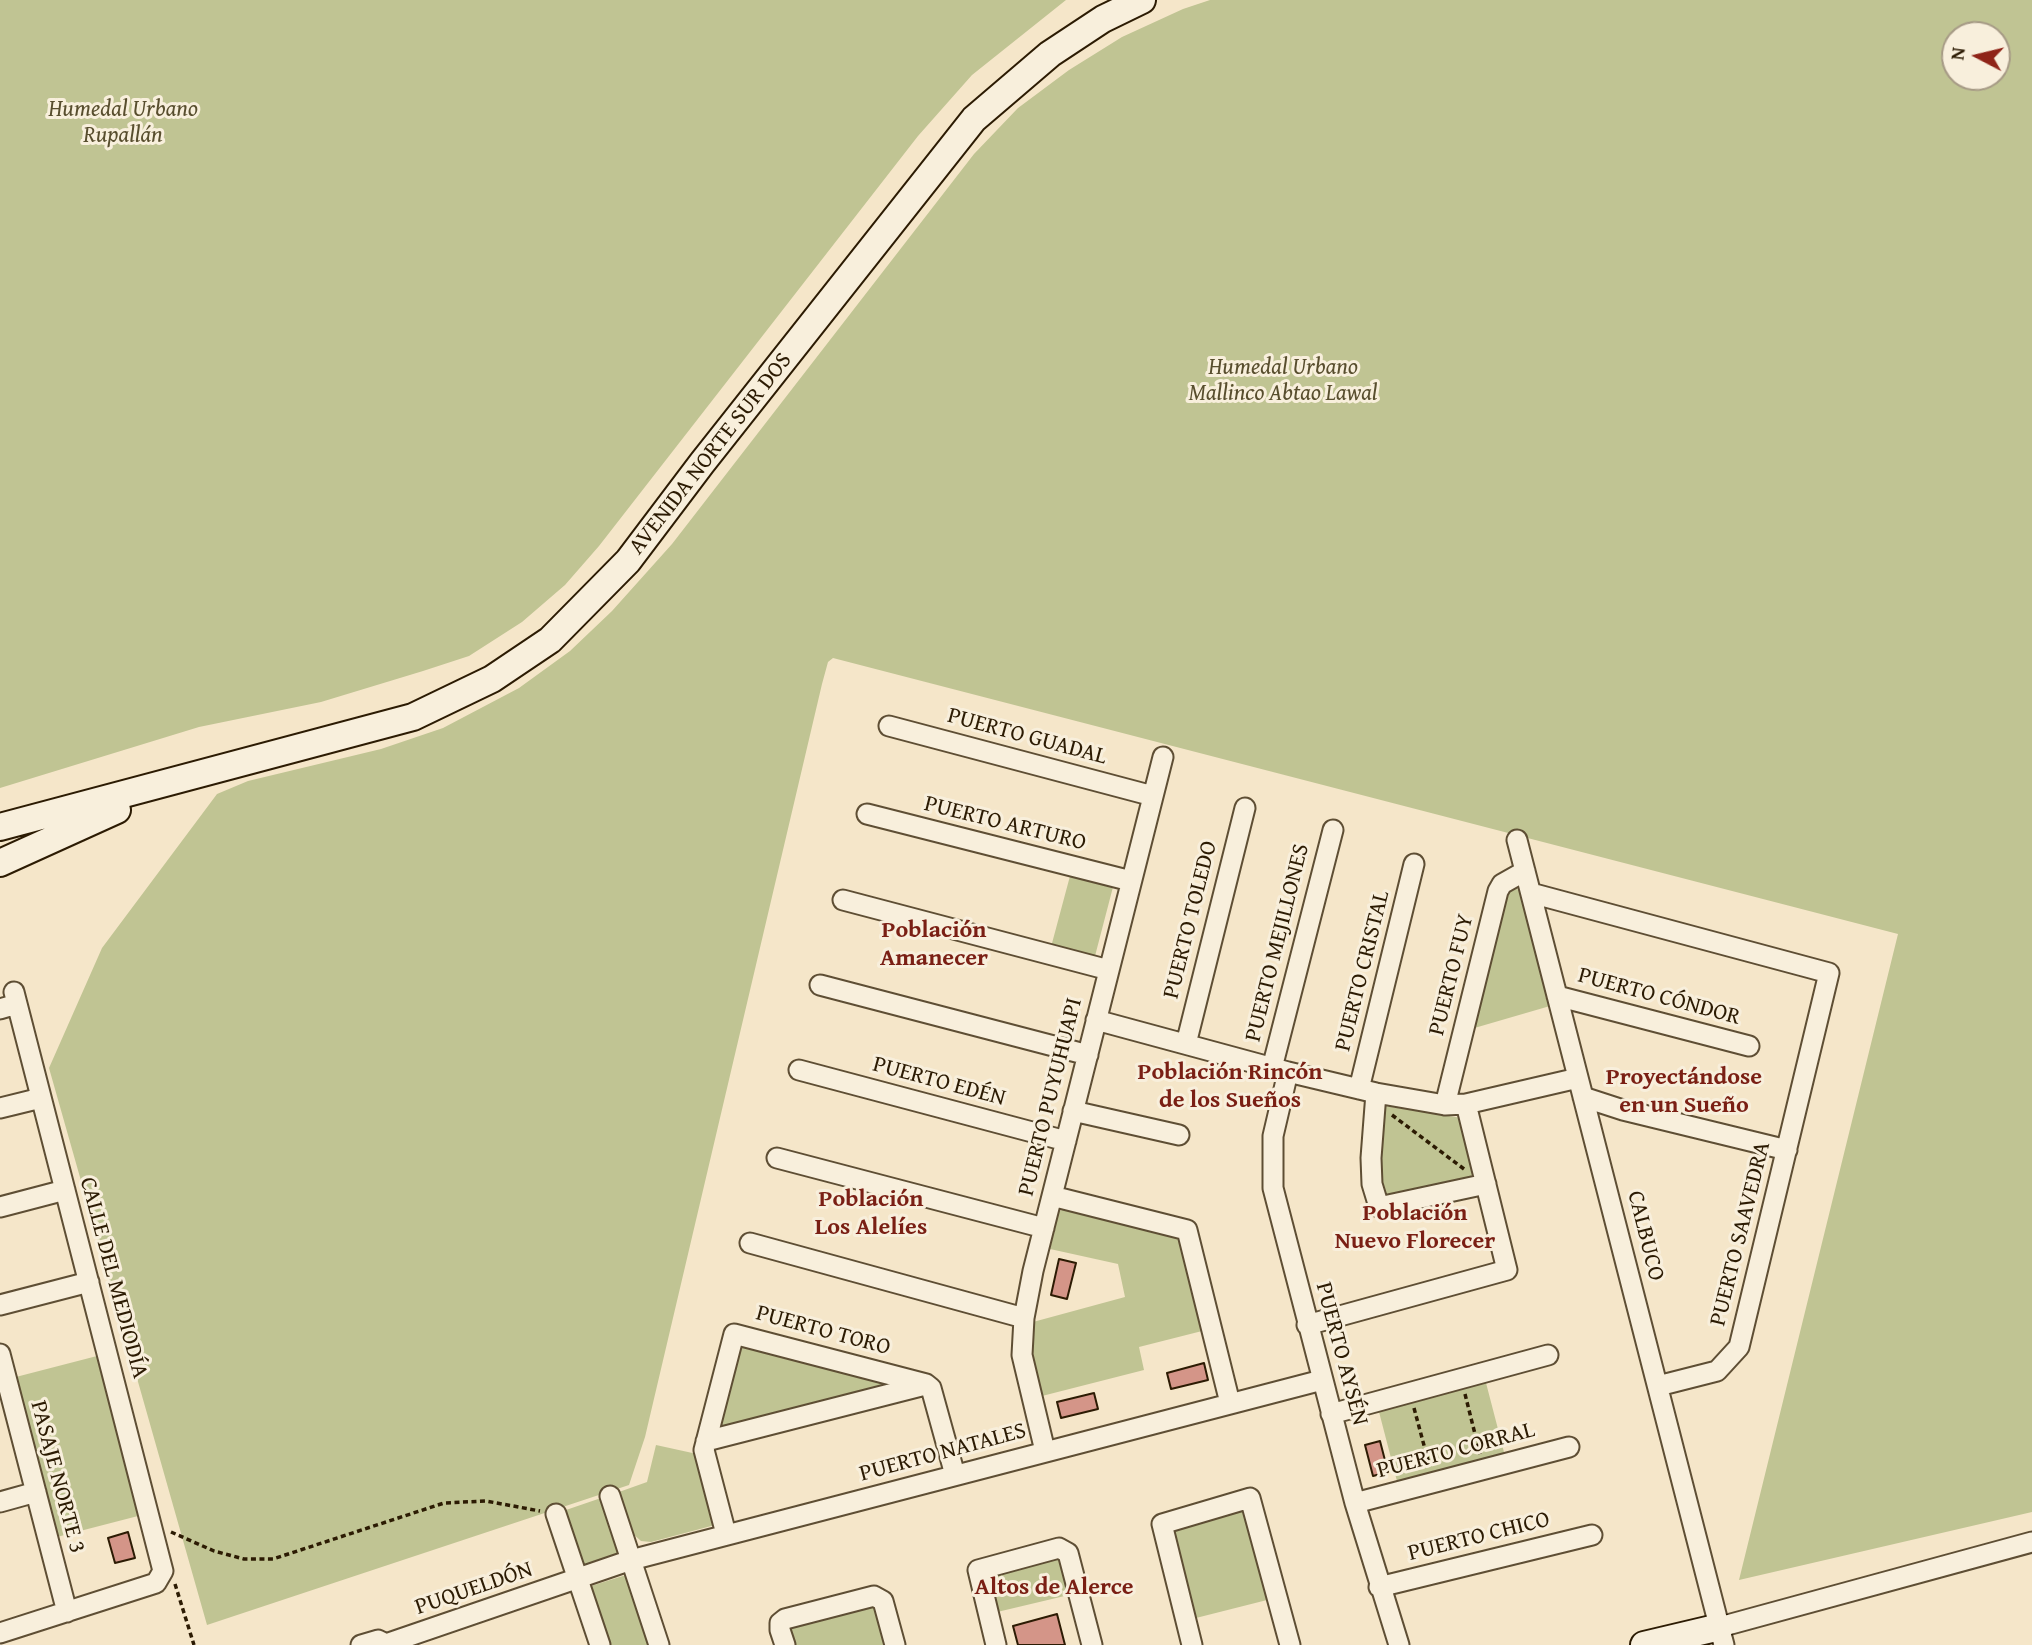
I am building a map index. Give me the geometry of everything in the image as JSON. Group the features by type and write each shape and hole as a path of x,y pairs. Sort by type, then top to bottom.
{"main road":[{"name":"AVENIDA NORTE SUR DOS","path":"193,778 413,717 492,680 550,640 628,561 702,463 974,119 1050,54 1103,19 1142,0"},
{"path":"0,827 142,787 193,778"},
{"path":"0,863 71,828 193,778"},
{"path":"1644,1645 1722,1636"}],"street":[{"name":"PUERTO GUADAL","path":"889,726 1153,796"},
{"name":"PUERTO PUYUHUAPI","path":"1045,1451 1022,1355 1024,1318 1073,1111 1163,758"},
{"name":"PUERTO TOLEDO","path":"1186,1045 1245,808"},
{"name":"PUERTO ARTURO","path":"867,814 1131,881"},
{"name":"PUERTO MEJILLONES","path":"1280,1070 1333,830"},
{"name":"CALBUCO","path":"1517,840 1722,1636"},
{"name":"PUERTO CRISTAL","path":"1414,864 1370,1094 1371,1168 1379,1207 1486,1184"},
{"name":"PUERTO FUY","path":"1445,1105 1498,891 1502,884 1525,871"},
{"name":"PUERTO SAAVEDRA","path":"1531,893 1829,973 1739,1347 1717,1371 1658,1386"},
{"path":"843,900 1109,970"},
{"path":"820,985 1087,1055"},
{"name":"PUERTO CÓNDOR","path":"1557,996 1749,1046"},
{"name":"CALLE DEL MEDIODÍA","path":"10,1002 41,1098 152,1524 162,1565 162,1577"},
{"path":"1096,1020 1370,1094 1445,1105 1466,1104 1578,1078"},
{"name":"PUERTO EDÉN","path":"799,1070 1066,1140"},
{"name":"PUERTO AYSÉN","path":"1280,1070 1271,1174 1307,1325 1379,1587 1399,1645"},
{"path":"1583,1097 1623,1110 1787,1150"},
{"path":"0,1108 41,1098"},
{"path":"1307,1325 1504,1273 1508,1265 1466,1104"},
{"path":"1073,1111 1180,1135"},
{"path":"778,1158 1044,1228"},
{"path":"0,1207 65,1190"},
{"path":"1052,1196 1187,1230 1230,1403"},
{"path":"750,1243 1024,1318"},
{"path":"0,1305 89,1282"},
{"name":"PUERTO TORO","path":"726,1534 704,1450 734,1334 926,1384"},
{"name":"PASAJE NORTE 3","path":"0,1354 6,1400 36,1492 67,1612"},
{"path":"1331,1413 1548,1355"},
{"name":"PUERTO NATALES","path":"578,1579 631,1560 726,1534 1322,1380"},
{"path":"706,1441 926,1384 931,1388 955,1475"},
{"name":"PUERTO CORRAL","path":"1356,1503 1569,1447"},
{"path":"0,1502 36,1492"},
{"path":"610,1496 659,1645"},
{"path":"1192,1645 1162,1524 1250,1498 1290,1645"},
{"path":"556,1514 600,1645"},
{"name":"PUERTO CHICO","path":"1379,1587 1592,1535"},
{"path":"1722,1636 2032,1542"},
{"path":"996,1645 978,1570 1065,1549 1092,1645"},
{"path":"0,1633 156,1583 162,1577"},
{"name":"PUQUELDÓN","path":"360,1645 378,1640 386,1645 578,1579"},
{"path":"785,1645 780,1630 780,1623 785,1619 880,1597 895,1645"}],"path":[{"path":"1370,1094 1393,1116 1486,1184"},
{"path":"1461,1378 1484,1469"},
{"path":"1410,1392 1434,1483"},
{"path":"152,1524 214,1550 244,1559 273,1559 461,1500 556,1514"},
{"path":"162,1577 177,1586 194,1645"}],"green space":[{"name":"Humedal Urbano Rupallán","path":"0,0 1066,0 972,75 918,136 599,546 565,585 522,622 469,656 423,671 321,702 199,727 0,788"},
{"name":"Humedal Urbano Mallinco Abtao Lawal","path":"1210,0 2032,0 2032,1512 1739,1580 1898,934 833,658 828,662 822,684 645,1437 629,1485 207,1625 49,1068 102,948 217,794 248,781 381,749 443,728 519,688 570,651 612,611 672,544 974,154 1018,108 1069,70 1122,37 1183,9"},
{"path":"1070,876 1113,887 1095,956 1091,958 1051,947"},
{"path":"1510,886 1519,890 1550,1006 1471,1029 1500,901"},
{"path":"1385,1106 1462,1118 1478,1178 1389,1201 1379,1195 1382,1108"},
{"path":"1066,1208 1183,1236 1206,1330 1139,1347 1144,1370 1042,1396 1030,1345 1033,1322 1125,1297 1118,1264 1050,1249 1058,1212"},
{"path":"739,1342 887,1380 889,1385 718,1429"},
{"path":"97,1356 138,1516 53,1538 12,1378"},
{"path":"1485,1379 1505,1456 1398,1485 1378,1408"},
{"path":"656,1445 697,1454 715,1525 651,1542 641,1541 632,1533 619,1492 647,1482"},
{"path":"601,1498 619,1556 585,1567 566,1510"},
{"path":"1245,1506 1271,1599 1192,1619 1169,1532"},
{"path":"1060,1555 1073,1594 993,1613 985,1577"},
{"path":"626,1575 649,1645 611,1645 591,1586"},
{"path":"874,1603 889,1645 791,1645 788,1627"}],"building":[{"path":"1059,1259 1076,1263 1067,1299 1051,1295"},
{"path":"1204,1363 1208,1380 1171,1389 1167,1373"},
{"path":"1094,1393 1098,1409 1061,1418 1057,1402"},
{"path":"1380,1441 1388,1472 1373,1476 1365,1445"},
{"path":"128,1532 135,1558 115,1563 108,1538"},
{"path":"1057,1614 1065,1645 1018,1645 1013,1626"}],"district":[{"name":"Población Amanecer","path":"934,945"},
{"name":"Población Rincón de los Sueños","path":"1230,1087"},
{"name":"Proyectándose en un Sueño","path":"1684,1092"},
{"name":"Población Los Alelíes","path":"871,1214"},
{"name":"Población Nuevo Florecer","path":"1415,1228"},
{"name":"Altos de Alerce","path":"1054,1588"}]}
